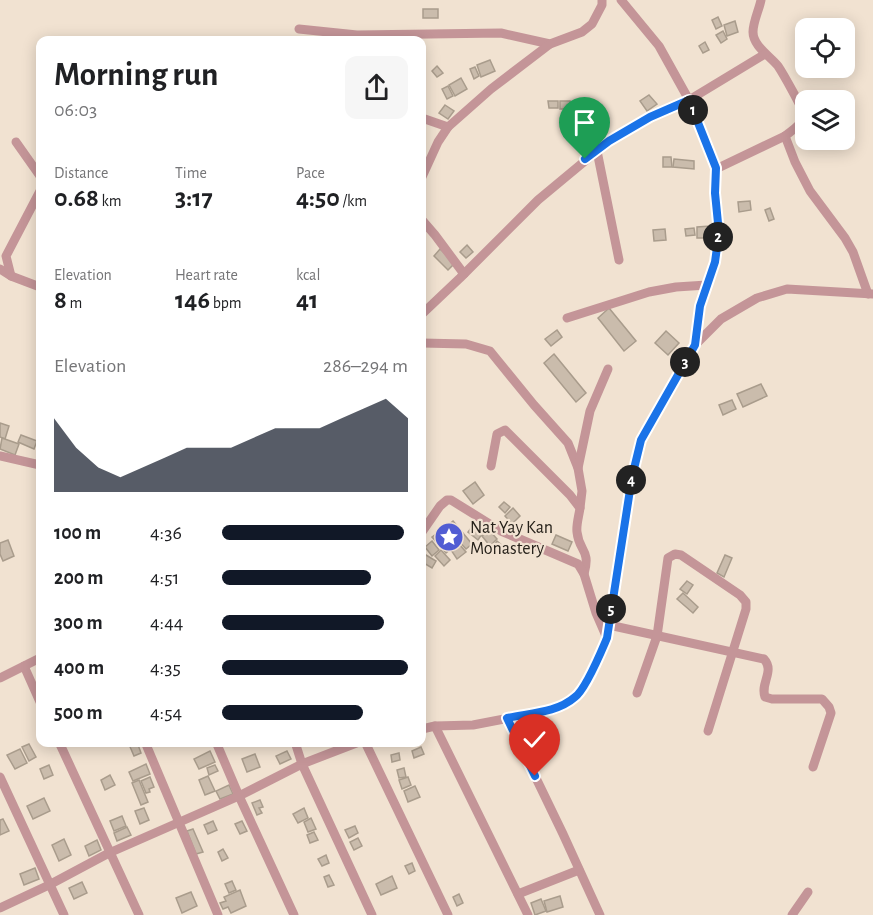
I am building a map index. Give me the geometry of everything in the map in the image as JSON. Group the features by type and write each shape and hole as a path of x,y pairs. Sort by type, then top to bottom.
{"street":[{"path":"426,168 448,127 491,89 550,44 582,32 592,24 602,5 602,0"},
{"path":"621,0 659,46 689,100 716,168 715,193 719,233 715,262 700,306 695,345"},
{"path":"716,168 785,136 801,122 804,116 777,65 756,42 753,33 761,0"},
{"path":"299,29 357,35 501,33 550,44"},
{"path":"426,310 538,200 597,150 650,117 689,100 765,54"},
{"path":"426,119 448,127"},
{"path":"426,728 473,725 551,710 576,697 600,656 607,638 632,477 641,440 695,345 721,319 757,298 787,289 870,294 853,252 810,191 785,136"},
{"path":"16,142 36,170"},
{"path":"597,150 619,260"},
{"path":"11,276 6,256 36,199"},
{"path":"426,225 464,274"},
{"path":"0,269 11,276 36,285"},
{"path":"567,318 649,292 707,285"},
{"path":"426,343 466,344 490,351 568,442 578,468 582,491 577,532 586,556 584,574"},
{"path":"578,468 590,411 608,369"},
{"path":"491,466 497,434 505,430 570,495 580,508"},
{"path":"0,456 36,464"},
{"path":"426,526 440,506 447,500 451,500 501,531 578,564 584,574 596,613 607,638"},
{"path":"637,693 657,636 668,558 675,554 681,555 740,595 746,602 746,609 708,730"},
{"path":"609,625 764,659 769,668 763,690 765,697 822,699 830,707 831,713 813,767"},
{"path":"0,678 36,660"},
{"path":"24,666 36,693"},
{"path":"507,718 600,915"},
{"path":"435,726 528,915"},
{"path":"61,747 139,915"},
{"path":"147,747 218,915"},
{"path":"218,747 294,915"},
{"path":"297,747 302,764 372,915"},
{"path":"0,908 50,885 109,853 239,796 302,764 346,747"},
{"path":"367,747 448,915"},
{"path":"0,777 64,915"},
{"path":"518,894 579,870"},
{"path":"792,915 808,892"}],"building":[{"path":"423,9 438,9 438,18 423,18"},
{"path":"718,17 722,26 716,29 712,20"},
{"path":"735,21 738,32 727,36 724,25"},
{"path":"723,31 727,39 721,43 716,35"},
{"path":"705,42 709,50 703,53 699,46"},
{"path":"490,60 495,71 481,77 477,65"},
{"path":"437,66 443,73 437,77 432,71"},
{"path":"475,67 479,76 474,79 470,69"},
{"path":"461,78 467,89 455,96 449,85"},
{"path":"448,86 453,96 447,99 442,89"},
{"path":"649,95 657,104 647,111 640,101"},
{"path":"548,101 558,101 558,108 549,108"},
{"path":"560,101 570,101 570,109 560,109"},
{"path":"445,105 454,111 448,119 439,113"},
{"path":"571,113 577,113 578,125 572,125"},
{"path":"597,114 597,123 585,123 585,115"},
{"path":"663,157 671,157 672,167 663,167"},
{"path":"674,159 694,161 694,169 673,167"},
{"path":"750,201 751,210 739,212 738,202"},
{"path":"770,208 774,219 769,221 765,210"},
{"path":"710,226 710,238 697,238 697,227"},
{"path":"694,228 695,235 686,236 685,229"},
{"path":"665,229 666,240 654,241 653,230"},
{"path":"467,245 473,252 466,258 460,252"},
{"path":"440,249 455,263 448,270 434,256"},
{"path":"609,308 636,341 624,351 598,318"},
{"path":"557,330 562,337 551,346 545,339"},
{"path":"666,331 679,343 668,355 655,343"},
{"path":"554,354 586,393 576,402 544,363"},
{"path":"761,384 767,396 743,407 737,394"},
{"path":"732,400 736,409 723,415 719,405"},
{"path":"0,423 9,426 5,439 0,437"},
{"path":"21,435 36,441 36,444 34,449 18,442"},
{"path":"2,438 19,444 15,455 0,449"},
{"path":"475,482 484,495 473,504 463,491"},
{"path":"504,502 510,507 505,513 499,507"},
{"path":"513,508 520,516 512,524 505,516"},
{"path":"453,521 472,544 466,549 446,527"},
{"path":"474,524 484,531 478,540 468,532"},
{"path":"445,527 458,543 446,553 432,537"},
{"path":"489,530 497,539 490,546 482,536"},
{"path":"556,535 572,542 568,551 552,544"},
{"path":"8,540 14,556 3,561 0,554 0,543"},
{"path":"432,541 439,550 432,556 426,546"},
{"path":"497,541 504,547 499,553 492,547"},
{"path":"459,544 466,552 457,559 451,550"},
{"path":"441,550 450,560 444,566 435,556"},
{"path":"426,555 436,561 432,568 426,564"},
{"path":"725,555 732,558 724,577 717,573"},
{"path":"687,581 693,585 687,594 680,589"},
{"path":"683,593 698,607 693,613 677,599"},
{"path":"29,744 36,757 29,761 22,747"},
{"path":"130,747 139,747 141,753 134,756"},
{"path":"421,747 424,754 414,758 412,751"},
{"path":"20,749 27,763 15,769 7,755"},
{"path":"210,751 215,762 199,769 194,759"},
{"path":"287,751 291,759 280,764 276,756"},
{"path":"399,753 400,760 392,762 391,755"},
{"path":"255,754 260,767 247,772 242,759"},
{"path":"146,764 150,774 133,781 129,772"},
{"path":"49,765 53,775 44,779 40,769"},
{"path":"215,765 218,771 209,775 207,768"},
{"path":"404,768 406,777 399,778 397,770"},
{"path":"110,775 115,785 105,790 101,780"},
{"path":"208,776 215,791 205,795 199,780"},
{"path":"150,777 154,787 146,793 141,781"},
{"path":"408,777 411,785 402,789 399,780"},
{"path":"139,780 148,802 141,805 132,783"},
{"path":"229,785 233,794 220,799 216,791"},
{"path":"415,786 420,797 408,802 404,791"},
{"path":"44,798 50,811 33,819 27,806"},
{"path":"260,800 263,807 259,808 262,813 257,815 252,803"},
{"path":"144,808 149,820 140,824 135,811"},
{"path":"304,808 308,818 298,823 293,814"},
{"path":"122,816 126,826 114,831 110,821"},
{"path":"311,818 316,829 308,832 304,822"},
{"path":"3,819 9,831 0,835 0,820"},
{"path":"213,821 217,830 208,834 204,825"},
{"path":"242,821 247,831 240,834 235,824"},
{"path":"355,826 358,833 349,838 345,830"},
{"path":"127,827 131,835 117,841 114,833"},
{"path":"193,829 203,852 196,854 187,831"},
{"path":"314,832 318,840 310,843 307,835"},
{"path":"358,838 362,846 354,850 350,842"},
{"path":"64,839 71,855 59,861 52,845"},
{"path":"97,840 101,850 89,856 85,846"},
{"path":"223,849 228,858 222,861 218,852"},
{"path":"326,855 329,863 322,866 318,859"},
{"path":"412,863 415,871 409,874 405,866"},
{"path":"35,868 39,879 24,885 20,874"},
{"path":"329,875 334,885 328,887 324,877"},
{"path":"392,876 397,888 381,895 376,884"},
{"path":"232,881 236,890 229,893 225,884"},
{"path":"82,882 87,893 74,899 69,888"},
{"path":"240,890 246,906 231,913 228,907 223,909 220,903 226,901 224,897"},
{"path":"191,892 197,906 182,913 176,898"},
{"path":"459,894 463,903 457,906 453,897"},
{"path":"560,896 563,907 547,912 544,901"},
{"path":"541,899 546,911 535,915 531,903"}],"place":[{"name":"Nat Yay Kan Monastery","path":"449,537"}],"route":[{"path":"535,776 507,718 551,710 576,697 600,656 607,638 621,538 641,440 695,345 700,306 715,262 719,233 715,193 716,168 689,100 650,117 609,141 585,159"}]}
